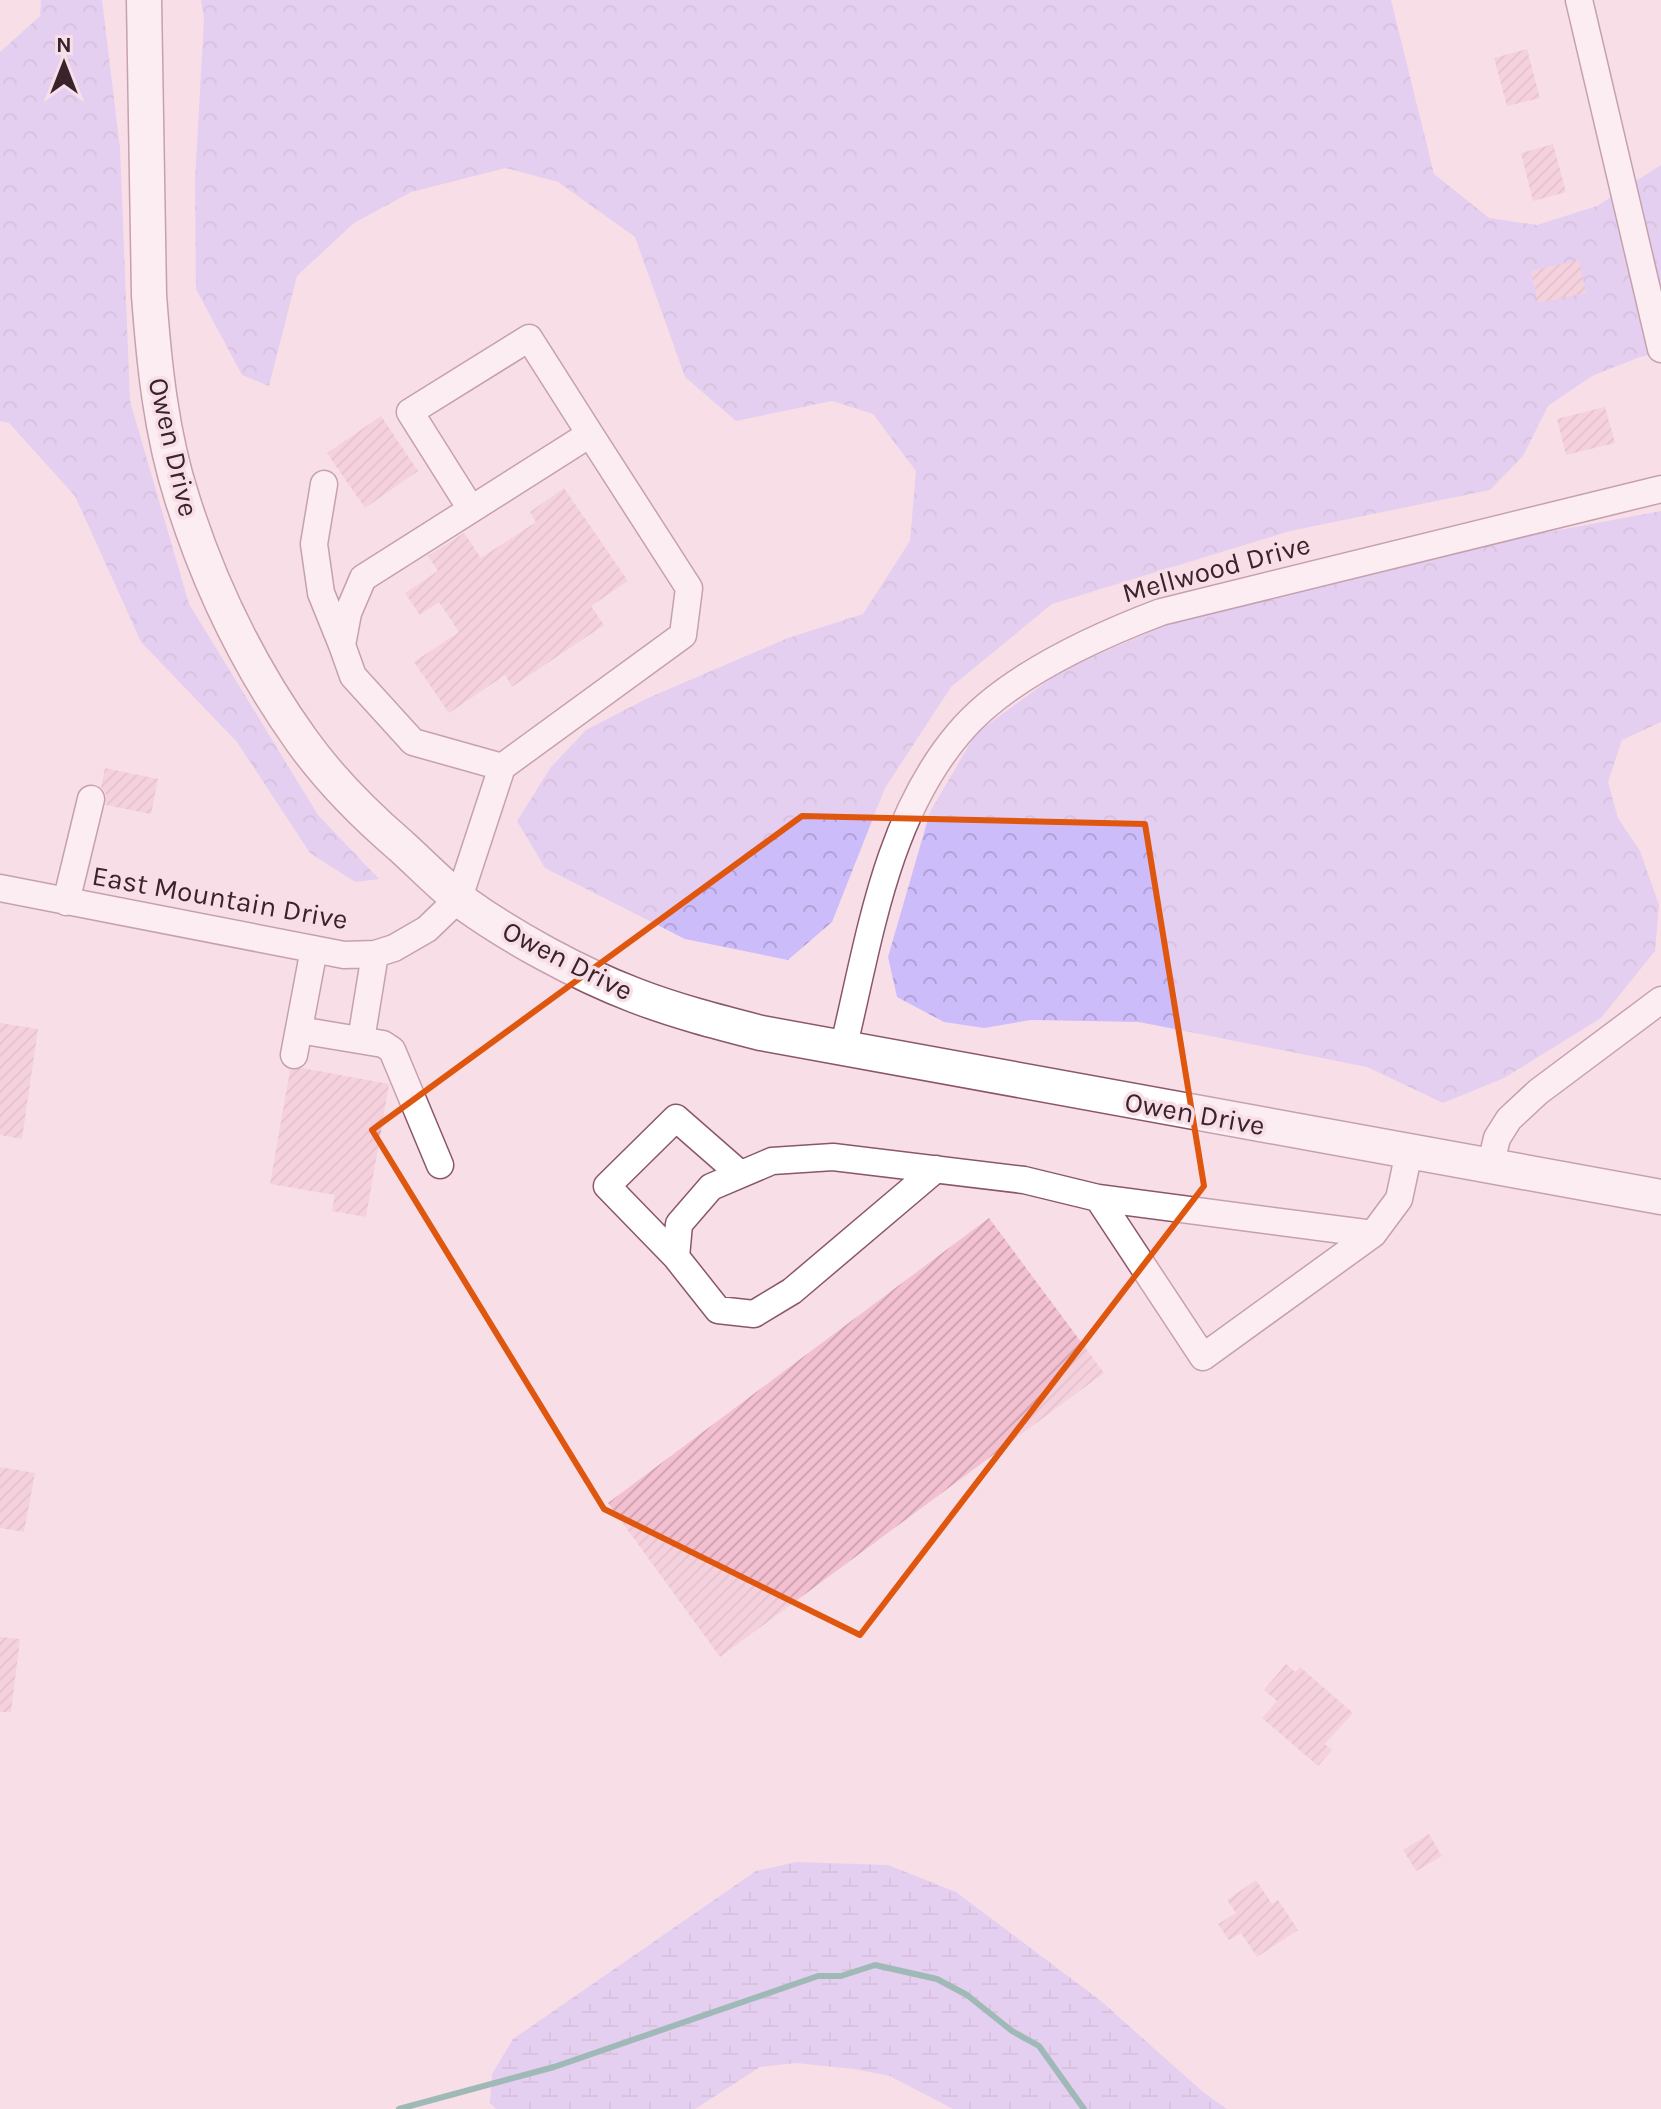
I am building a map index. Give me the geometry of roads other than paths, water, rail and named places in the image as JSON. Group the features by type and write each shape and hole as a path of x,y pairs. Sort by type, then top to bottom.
{"main road":[{"name":"Owen Drive","path":"144,0 152,344 181,495 217,592 243,645 303,742 377,825 459,898 518,937 632,995 706,1019 843,1049 1661,1197"}],"street":[{"path":"1579,0 1661,349"},
{"path":"459,898 502,767 683,635 689,588 529,338 410,412 471,509"},
{"path":"342,645 348,613 363,578 590,434"},
{"path":"324,484 314,544 321,593 353,676 413,742 502,767"},
{"name":"Mellwood Drive","path":"843,1049 886,874 912,806 940,757 960,731 1026,678 1118,628 1161,612 1661,489"},
{"path":"66,902 91,799"},
{"name":"East Mountain Drive","path":"0,888 344,955 375,954 394,948 427,929 459,898"},
{"path":"314,949 296,1043 361,1040 383,1044 395,1055 440,1165"},
{"path":"361,1040 375,954"},
{"path":"1490,1167 1497,1138 1509,1119 1538,1092 1661,1000"},
{"path":"740,1174 676,1118 607,1186 676,1257 718,1310 754,1314 792,1291 936,1169"},
{"path":"1098,1198 1203,1357 1373,1234 1399,1199 1409,1152"},
{"path":"676,1257 679,1224 711,1187 772,1161 833,1157 1024,1180 1098,1198 1373,1234"}],"waterway":[{"path":"399,2109 554,2067 818,1976 841,1976 875,1965 937,1979 967,1995 1012,2031 1039,2046 1084,2109"}]}
